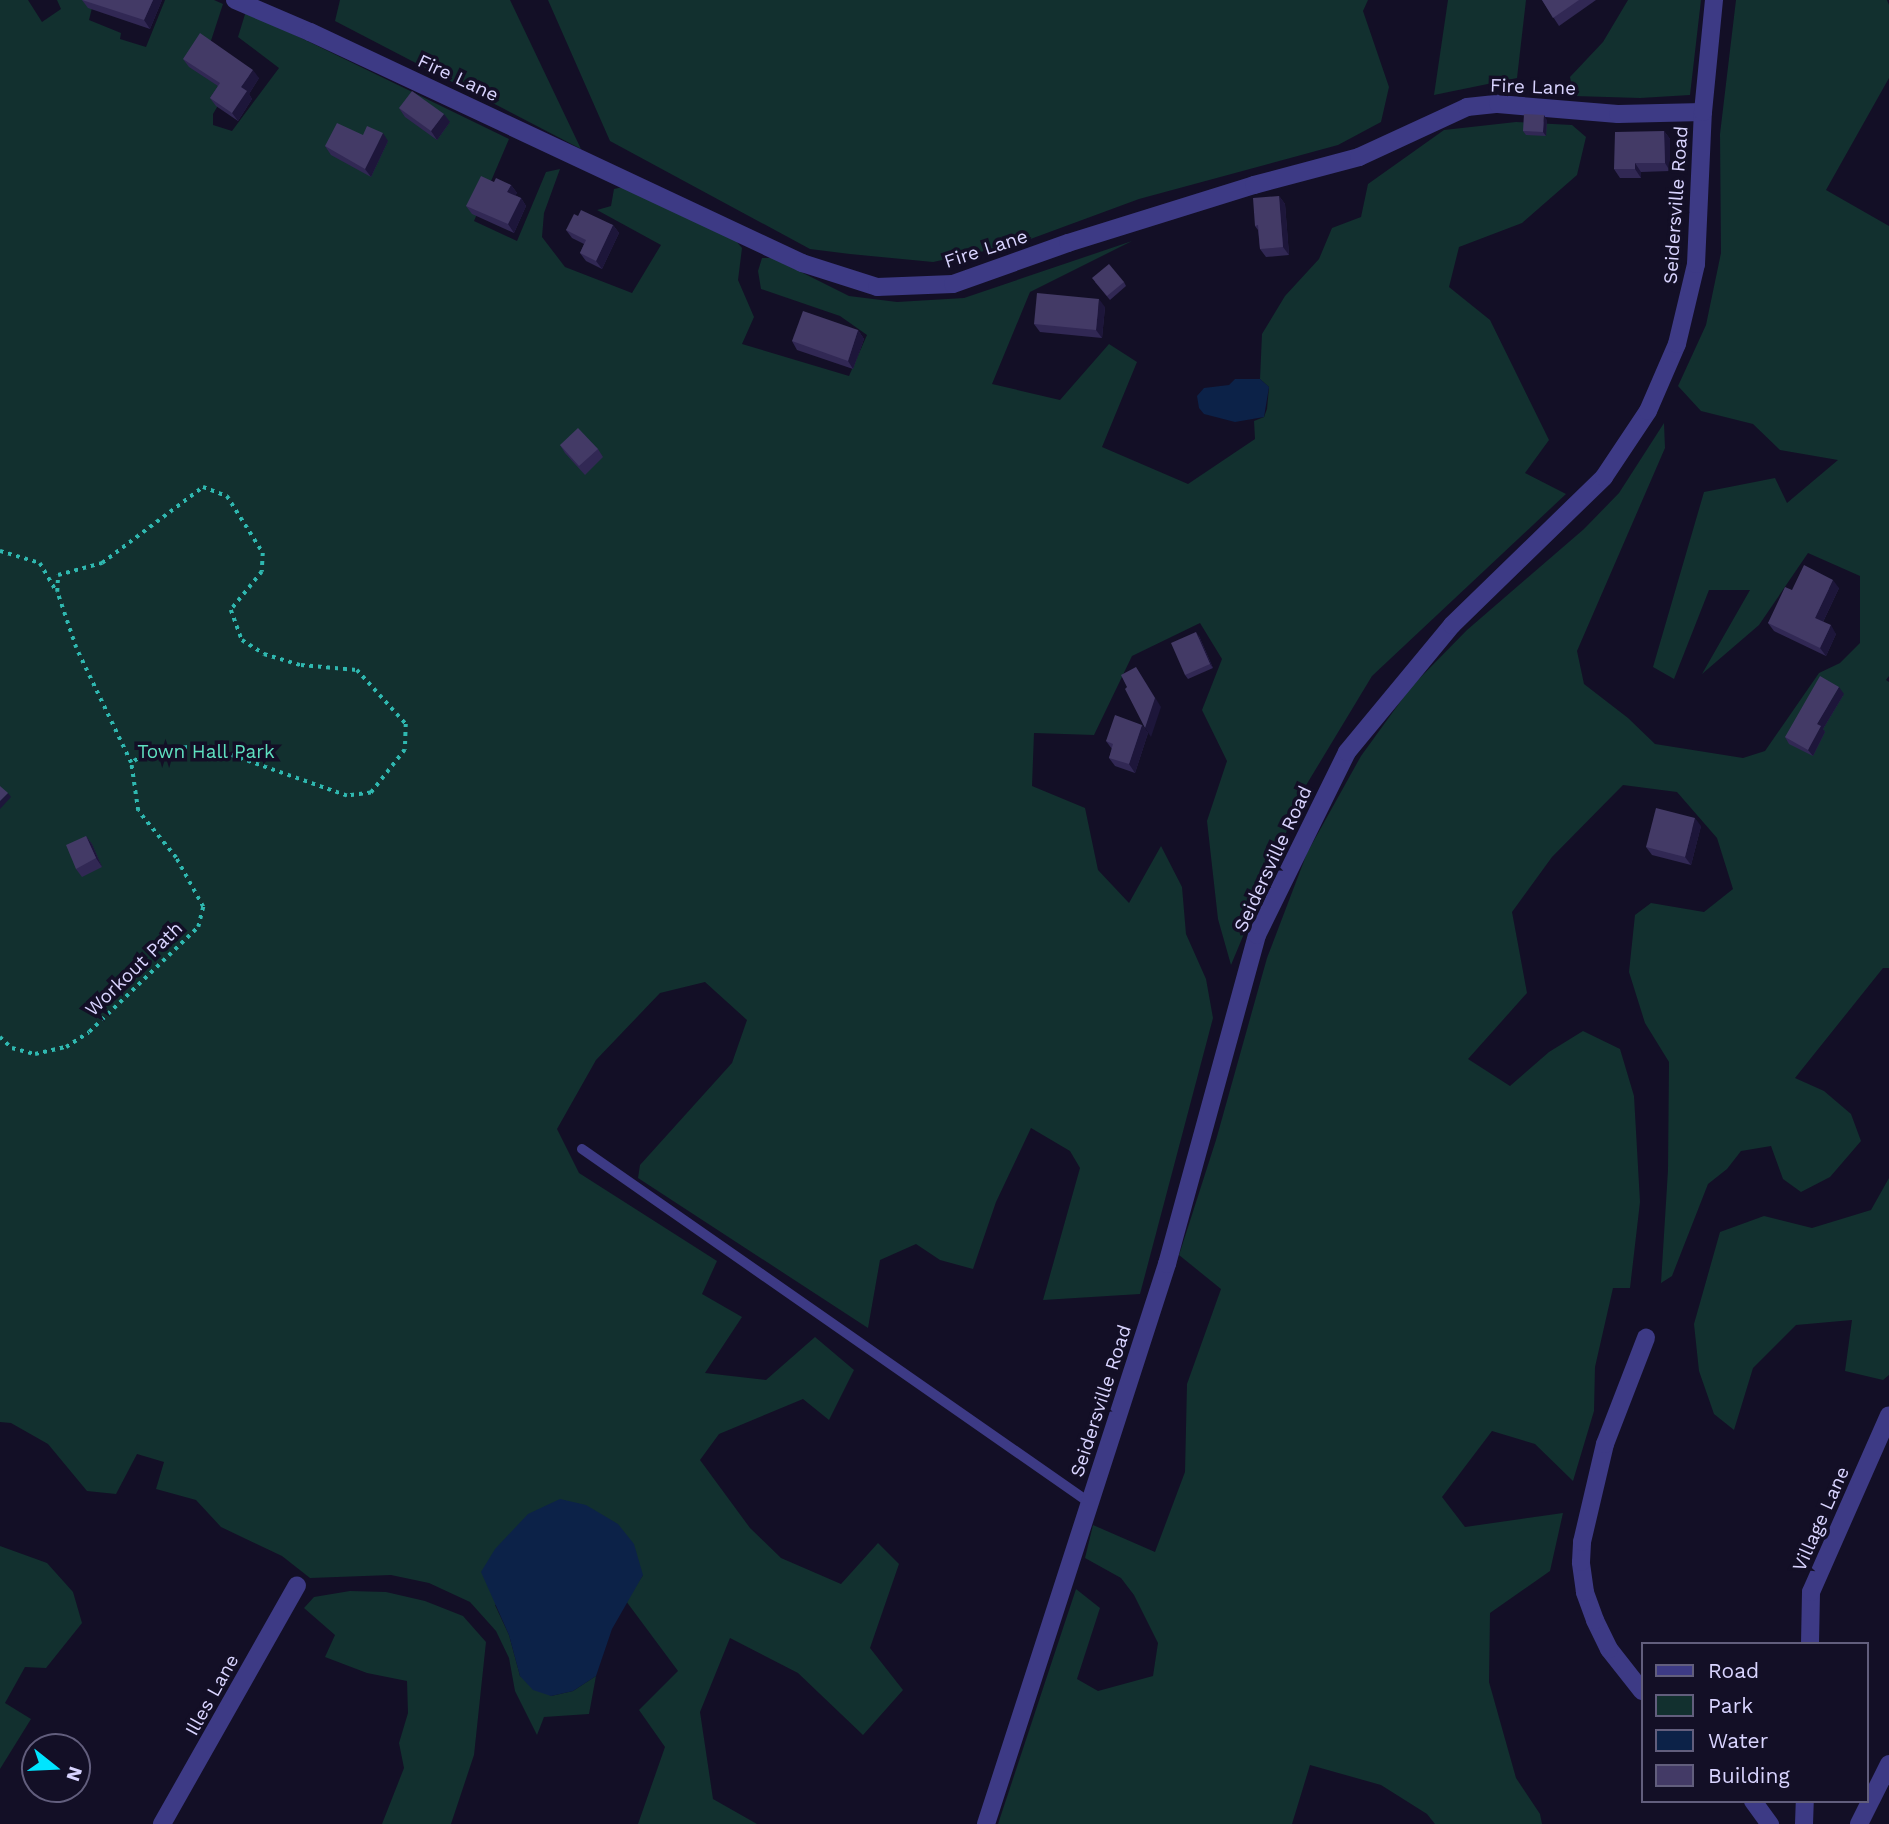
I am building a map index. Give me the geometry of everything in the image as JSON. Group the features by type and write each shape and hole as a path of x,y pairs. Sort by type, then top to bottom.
{"street":[{"name":"Fire Lane","path":"235,0 310,32 802,263 877,287 953,284 1068,243 1254,185 1359,157 1467,107 1498,104 1618,114 1703,112"},
{"name":"Seidersville Road","path":"986,1824 1167,1264 1257,935 1347,752 1452,625 1604,477 1648,411 1677,344 1695,274 1703,112 1714,0"},
{"path":"1640,1688 1609,1649 1595,1620 1585,1592 1581,1562 1582,1542 1605,1444 1646,1338"},
{"name":"Village Lane","path":"1810,1642 1811,1592 1889,1415"},
{"name":"Illes Lane","path":"162,1824 297,1585"},
{"path":"1859,1824 1889,1764"},
{"path":"1754,1803 1770,1824"},
{"path":"1804,1824 1805,1803"}],"lane":[{"path":"582,1149 1090,1503"}],"path":[{"path":"57,592 58,575 102,563 203,488 227,496 263,553 262,572 231,610 242,640 264,654 301,665 356,670 406,724 405,750 371,793 347,796 204,746 152,751 131,763"},
{"name":"Workout Path","path":"0,551 40,563 57,592 76,648 131,763 138,811 176,859 203,907 198,927 89,1032 66,1047 35,1054 12,1048 0,1037"}],"green space":[{"name":"Town Hall Park","path":"0,0 28,0 42,22 61,9 57,0 94,0 89,20 121,33 120,39 146,47 165,0 214,0 223,4 206,56 230,85 213,114 213,125 232,131 279,68 238,37 246,11 509,139 474,221 517,241 546,172 560,169 544,213 542,237 565,267 632,293 661,245 597,210 611,206 614,189 623,187 732,236 742,248 738,280 754,317 742,344 849,376 867,335 840,316 761,289 758,271 762,258 773,258 849,296 897,302 964,298 1132,241 1030,292 992,384 1060,400 1109,344 1137,362 1102,447 1188,484 1255,439 1254,421 1264,417 1269,387 1260,379 1262,334 1285,296 1319,259 1332,228 1361,217 1368,184 1444,130 1516,122 1572,125 1586,137 1577,175 1522,223 1459,247 1449,287 1490,320 1549,440 1525,473 1566,494 1372,676 1305,787 1231,965 1218,919 1207,821 1227,761 1202,710 1222,659 1200,623 1132,656 1094,735 1034,733 1032,786 1085,808 1098,870 1129,903 1161,846 1182,887 1186,934 1206,979 1213,1018 1140,1294 1043,1300 1080,1168 1070,1151 1031,1128 996,1202 973,1269 940,1260 916,1244 880,1260 868,1328 638,1178 640,1165 732,1063 747,1020 705,982 660,993 596,1060 557,1129 579,1173 717,1261 702,1294 742,1317 705,1373 766,1380 815,1337 854,1370 829,1420 803,1399 719,1434 700,1460 750,1528 781,1558 841,1584 878,1543 899,1564 870,1648 903,1690 863,1735 798,1673 730,1638 700,1712 713,1799 757,1824 638,1824 665,1747 639,1710 678,1671 626,1601 643,1575 495,1605 509,1635 520,1676 551,1696 573,1691 596,1676 589,1714 544,1717 537,1735 515,1691 509,1658 496,1631 470,1602 429,1583 391,1575 310,1578 282,1556 221,1527 196,1500 156,1489 164,1462 137,1454 116,1494 87,1491 48,1444 11,1423 0,1422"},
{"path":"340,0 510,0 581,149 335,21"},
{"path":"548,0 1368,0 1363,11 1389,87 1381,122 1338,145 1139,199 1017,244 933,262 850,254 810,249 610,141"},
{"path":"1448,0 1526,0 1517,78 1434,95"},
{"path":"1628,0 1701,0 1690,95 1640,98 1574,96 1570,77 1603,42"},
{"path":"1736,0 1887,0 1889,5 1889,78 1826,190 1889,226 1889,676 1886,680 1889,682 1889,968 1883,968 1795,1078 1824,1091 1851,1114 1861,1141 1830,1177 1801,1192 1783,1179 1771,1146 1741,1151 1727,1169 1708,1184 1672,1276 1661,1283 1668,1170 1669,1062 1645,1023 1629,972 1635,915 1651,903 1704,912 1733,889 1717,838 1677,792 1623,785 1552,857 1512,912 1527,993 1468,1059 1510,1086 1549,1052 1583,1031 1620,1049 1634,1096 1640,1202 1630,1288 1613,1288 1595,1367 1594,1411 1573,1481 1535,1444 1492,1431 1442,1497 1465,1527 1563,1513 1550,1571 1490,1613 1489,1682 1516,1778 1540,1814 1542,1824 1435,1824 1427,1814 1381,1785 1310,1765 1292,1824 998,1824 1076,1589 1100,1608 1077,1679 1098,1691 1153,1676 1158,1643 1134,1595 1121,1578 1085,1558 1093,1525 1155,1552 1185,1472 1187,1384 1221,1289 1179,1255 1216,1140 1267,958 1307,853 1361,756 1411,687 1467,630 1584,529 1619,493 1664,423 1665,448 1577,651 1584,684 1628,718 1655,744 1743,758 1765,751 1819,673 1840,663 1860,643 1860,576 1808,553 1759,625 1702,674 1750,590 1709,590 1674,679 1653,667 1704,492 1775,478 1787,503 1838,460 1780,450 1753,424 1701,411 1678,386 1706,325 1721,253 1720,134"},
{"path":"1889,1178 1889,1375 1883,1380 1845,1371 1852,1320 1796,1325 1753,1368 1734,1430 1714,1414 1699,1371 1694,1324 1720,1232 1764,1216 1812,1228 1871,1210"},
{"path":"0,1546 47,1563 73,1592 82,1623 46,1668 25,1667 5,1703 31,1719 0,1769"},
{"path":"350,1591 386,1592 425,1601 463,1616 486,1642 474,1755 451,1824 382,1824 404,1768 399,1743 408,1713 407,1681 367,1673 325,1657 335,1635 304,1608 314,1597"}],"water":[{"path":"1235,379 1260,379 1269,387 1264,417 1235,422 1204,414 1199,408 1197,396 1204,388 1229,385"},
{"path":"560,1499 586,1505 618,1524 634,1544 643,1575 612,1629 596,1676 573,1691 551,1696 533,1690 520,1676 509,1635 481,1572 495,1549 528,1514"}],"building":[{"path":"82,0 153,0 144,20"},
{"path":"1542,0 1579,0 1553,18"},
{"path":"200,33 253,70 241,87 247,91 232,113 210,98 220,83 183,59"},
{"path":"412,91 444,114 431,131 399,108"},
{"path":"1524,114 1544,115 1543,132 1523,131"},
{"path":"337,123 363,135 367,126 383,133 365,169 325,146"},
{"path":"1664,131 1665,163 1635,163 1635,169 1614,169 1615,132"},
{"path":"481,176 494,182 496,178 511,185 507,192 521,198 508,224 466,206"},
{"path":"1279,196 1283,247 1260,249 1253,198"},
{"path":"581,210 613,225 596,261 580,253 586,240 566,230 574,214 578,216"},
{"path":"1109,264 1124,282 1107,296 1092,278"},
{"path":"1037,293 1099,299 1096,330 1034,324"},
{"path":"803,311 858,330 848,361 792,341"},
{"path":"578,428 598,449 579,466 560,445"},
{"path":"1804,565 1833,580 1815,618 1831,625 1820,648 1768,623 1785,587 1792,590"},
{"path":"1196,632 1210,664 1185,675 1171,643"},
{"path":"1136,667 1155,698 1145,728 1125,689 1127,687 1121,675"},
{"path":"1820,676 1839,687 1817,724 1821,726 1808,750 1785,737"},
{"path":"1115,715 1142,725 1129,764 1109,758 1113,744 1106,741"},
{"path":"0,786 8,793 0,801"},
{"path":"1656,808 1695,818 1685,857 1646,847"},
{"path":"86,836 96,858 76,869 66,845"}]}
